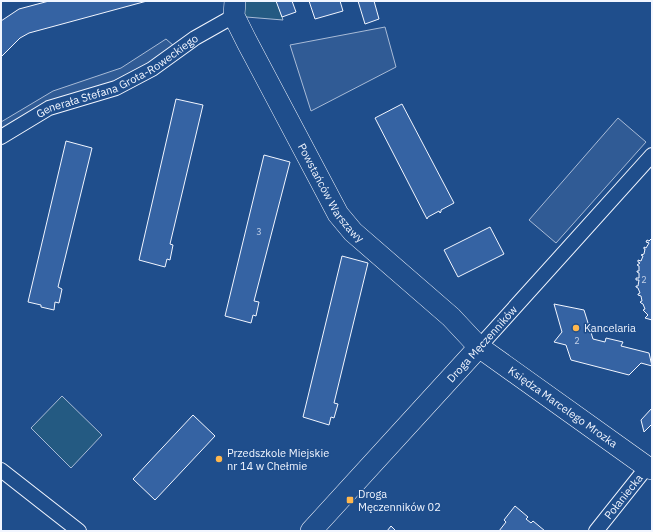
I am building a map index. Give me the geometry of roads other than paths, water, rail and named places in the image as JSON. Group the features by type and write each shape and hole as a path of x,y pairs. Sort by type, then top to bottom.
{"street":[{"name":"Generała Stefana Grota-Roweckiego","path":"1,137 49,108 116,88 152,69 235,8"},
{"name":"Powstańców Warszawy","path":"235,8 247,42 338,214 353,232 451,317 480,347"},
{"name":"Droga Męczenników","path":"311,531 480,347 652,155"},
{"name":"Księdza Marcelego Mrozka","path":"480,347 649,468"},
{"name":"Połaniecka","path":"596,531 649,468"},
{"path":"1,470 79,531"}],"place":[{"name":"Kancelaria","path":"576,328"},
{"name":"Przedszkole Miejskie nr 14 w Chełmie","path":"219,459"},
{"name":"Droga Męczenników 02","path":"350,500"}]}
